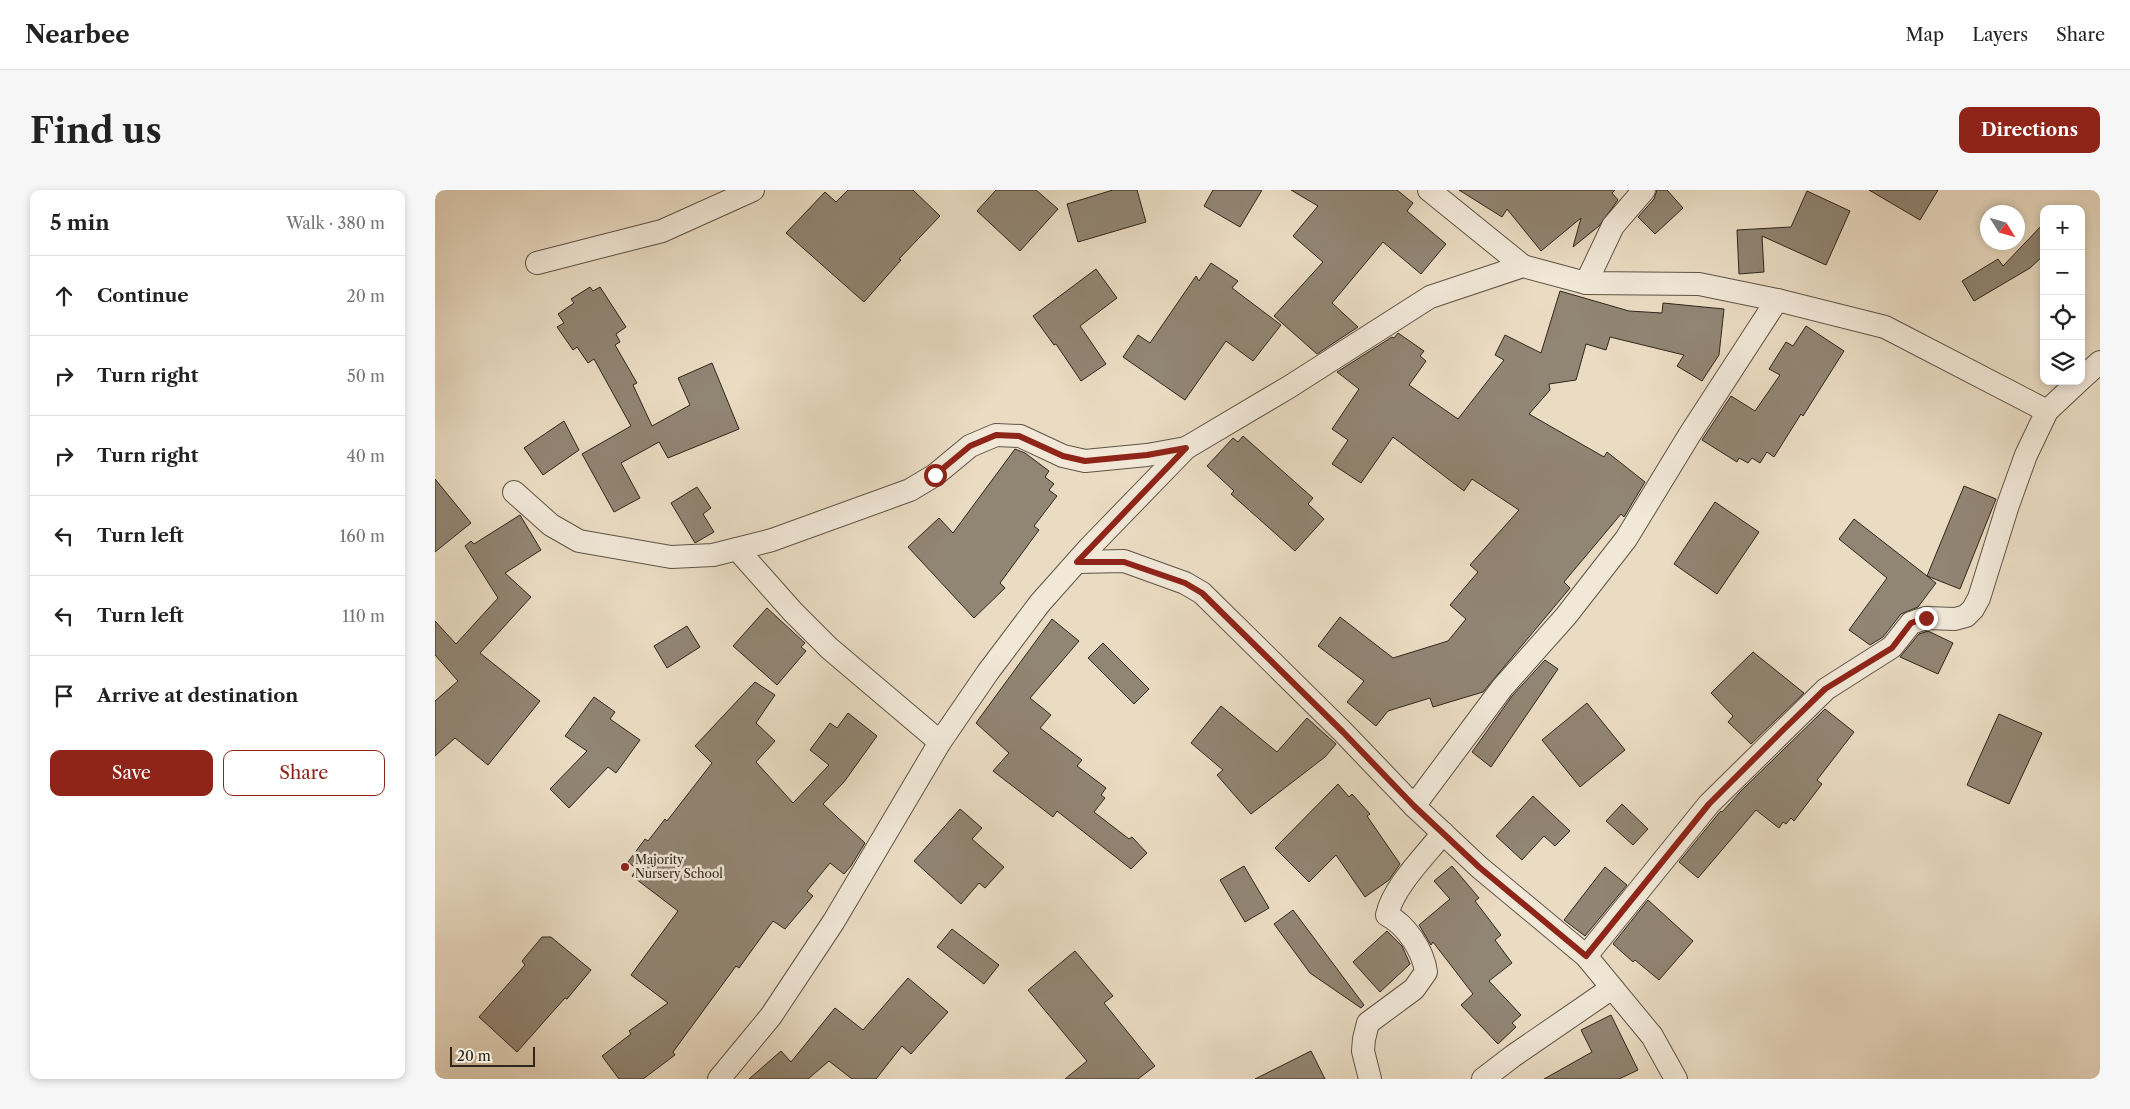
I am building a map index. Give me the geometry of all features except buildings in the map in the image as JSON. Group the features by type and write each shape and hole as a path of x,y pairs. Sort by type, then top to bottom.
{"street":[{"path":"537,263 662,231 753,190"},
{"path":"1429,190 1523,266 1586,283 1699,284 1777,300 1885,326 2047,411"},
{"path":"1586,283 1613,226 1644,190"},
{"path":"719,1079 782,1000 834,921 940,742 987,672 1040,603 1186,448 1289,387 1430,297 1523,266"},
{"path":"1414,806 1502,688 1566,616 1626,539 1690,434 1777,300"},
{"path":"2085,376 2100,362"},
{"path":"1586,956 1709,804 1825,689 1892,648 1911,623 1926,618 1966,616 1973,609 1979,598 2023,463 2047,411 2075,385"},
{"path":"514,492 551,525 579,541 671,557 713,555 772,540 910,490 935,475 970,446 996,435 1019,436 1063,456 1085,461 1147,455 1186,448"},
{"path":"737,549 793,612 829,648 940,742"},
{"path":"1077,562 1124,562 1185,583 1202,593 1336,725 1414,806 1479,867 1586,956 1652,1036 1676,1079"},
{"path":"1370,1079 1363,1051 1368,1023 1414,988 1426,972 1425,961 1407,932 1396,920 1387,915 1389,905 1409,875 1443,833"},
{"path":"1483,1079 1559,1023 1612,988"}],"place":[{"name":"Majority Nursery School","path":"625,867"}],"route":[{"path":"935,475 970,446 996,435 1019,436 1063,456 1085,461 1147,455 1186,448 1077,562 1110,560 1124,562 1185,583 1202,593 1343,732 1414,806 1479,867 1586,956 1709,804 1781,732 1825,689 1892,648 1911,623 1926,618"}]}
